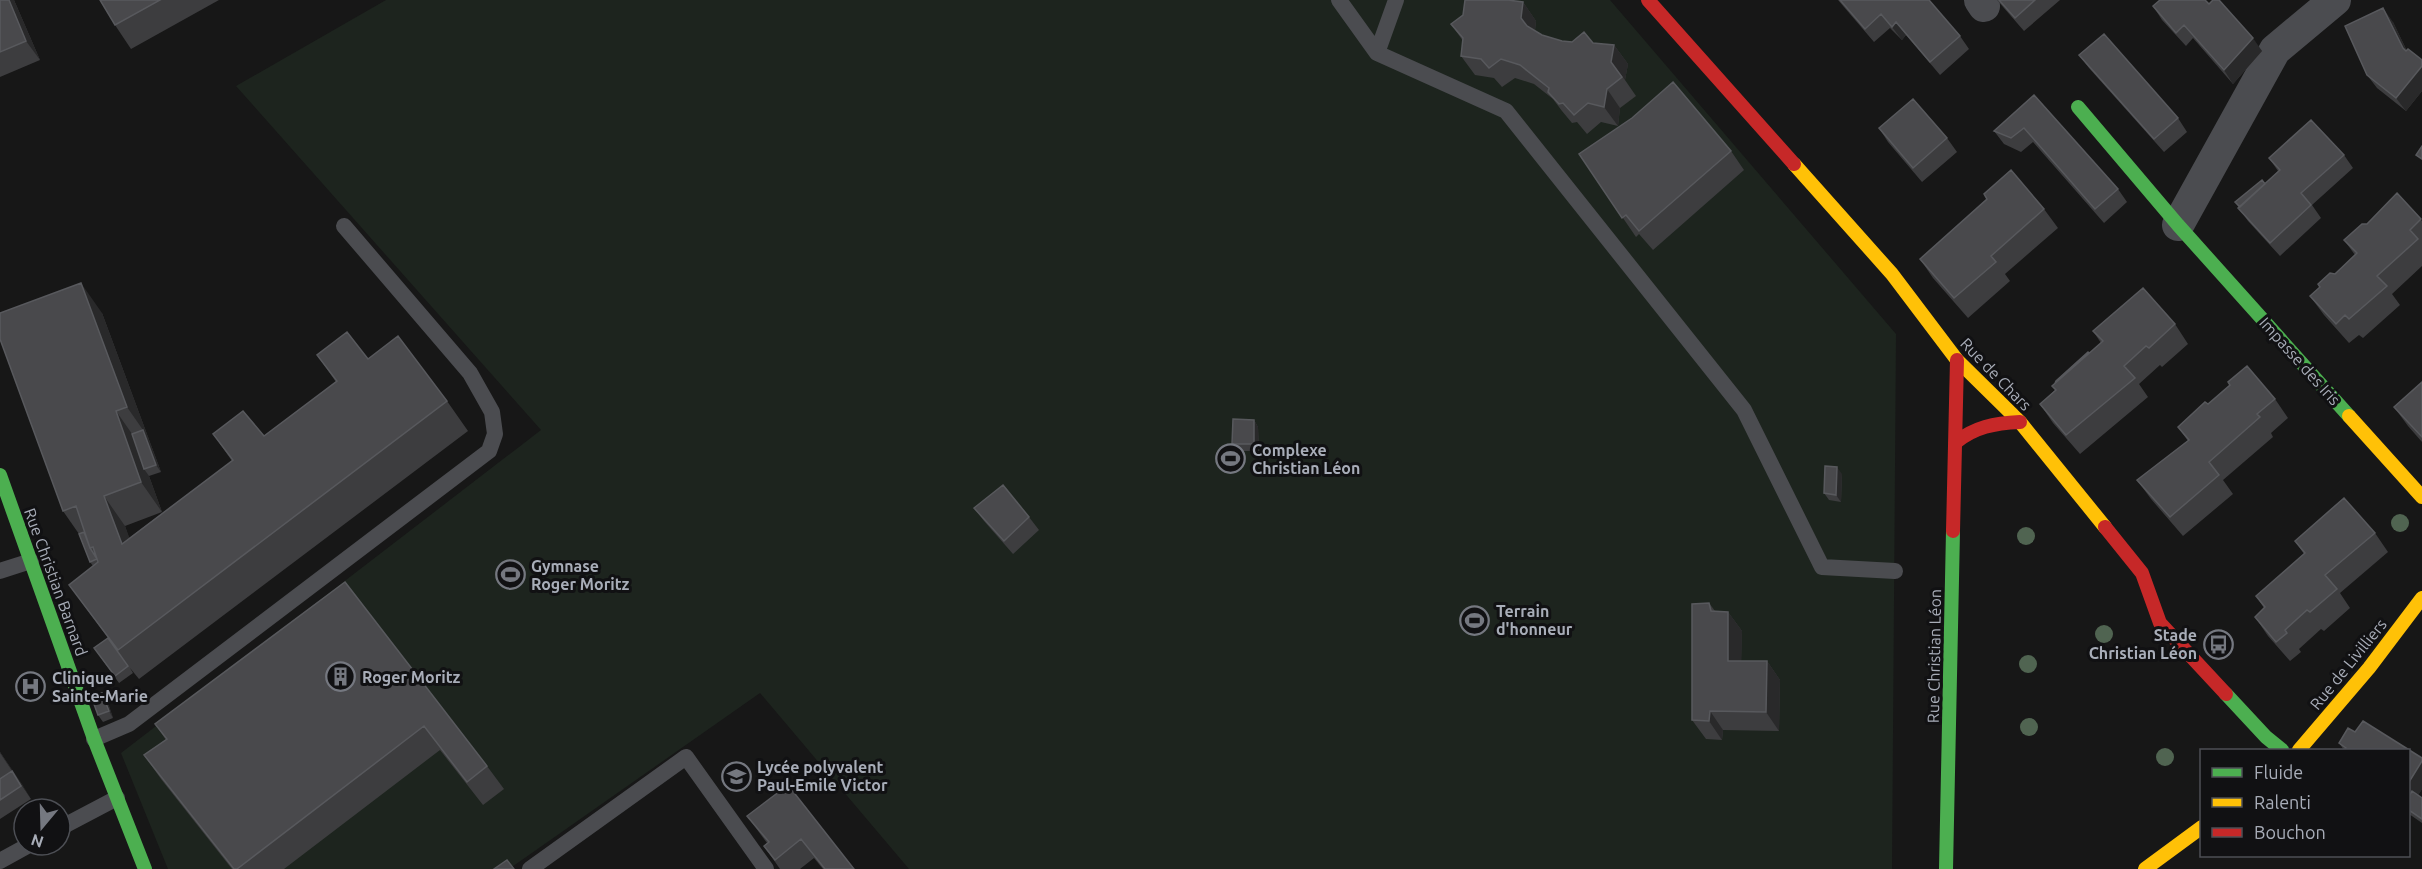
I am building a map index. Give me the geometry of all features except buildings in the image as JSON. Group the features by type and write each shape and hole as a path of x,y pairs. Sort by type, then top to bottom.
{"street":[{"name":"Rue de Chars","path":"1648,0 1892,274 1957,360 2020,422 2142,573 2160,623 2281,749"},
{"path":"2178,225 2275,50 2335,0"},
{"name":"Impasse des Iris","path":"2078,107 2178,225 2422,497"},
{"name":"Rue Christian Léon","path":"1947,869 1957,360"},
{"path":"1955,443 1967,432 1979,427 2020,422"},
{"name":"Rue Christian Barnard","path":"0,475 94,739 145,869"},
{"name":"Rue de Livilliers","path":"2300,749 2369,668 2422,597"},
{"path":"2145,869 2200,828"}],"lane":[{"path":"1339,0 1377,53 1506,111 1744,410 1822,567 1895,571"},
{"path":"1377,53 1396,0"},
{"path":"94,739 129,724 489,451 495,434 492,412 470,374 344,226"},
{"path":"0,571 31,561"},
{"path":"530,869 686,757 766,869"},
{"path":"72,822 117,798"}],"shaded area":[{"name":"Complexe Christian Léon","path":"386,0 1610,0 1896,334 1892,869 909,869 760,693 509,869 168,869 121,753 541,430 236,86"}],"traffic: fast":[{"path":"2078,107 2178,225 2349,416"},
{"path":"0,475 94,739 145,869"},
{"path":"1946,869 1953,531"},
{"path":"2226,694 2266,737 2281,749"}],"traffic: slow":[{"path":"1794,164 1892,274 1957,360 2020,422 2105,527"},
{"path":"2349,416 2422,497"},
{"path":"2300,749 2369,668 2422,598"},
{"path":"2145,869 2200,828"}],"traffic: jam":[{"path":"1648,0 1794,164"},
{"path":"1953,531 1957,360"},
{"path":"1955,443 1985,427 2020,422"},
{"path":"2105,527 2142,573 2160,623 2226,694"}],"place":[{"name":"Complexe Christian Léon","path":"1231,459"},
{"name":"Gymnase Roger Moritz","path":"510,575"},
{"name":"Terrain d'honneur","path":"1475,620"},
{"name":"Stade Christian Léon","path":"2218,644"},
{"name":"Roger Moritz","path":"341,677"},
{"name":"Clinique Sainte-Marie","path":"31,687"},
{"name":"Lycée polyvalent Paul-Emile Victor","path":"736,776"}]}
